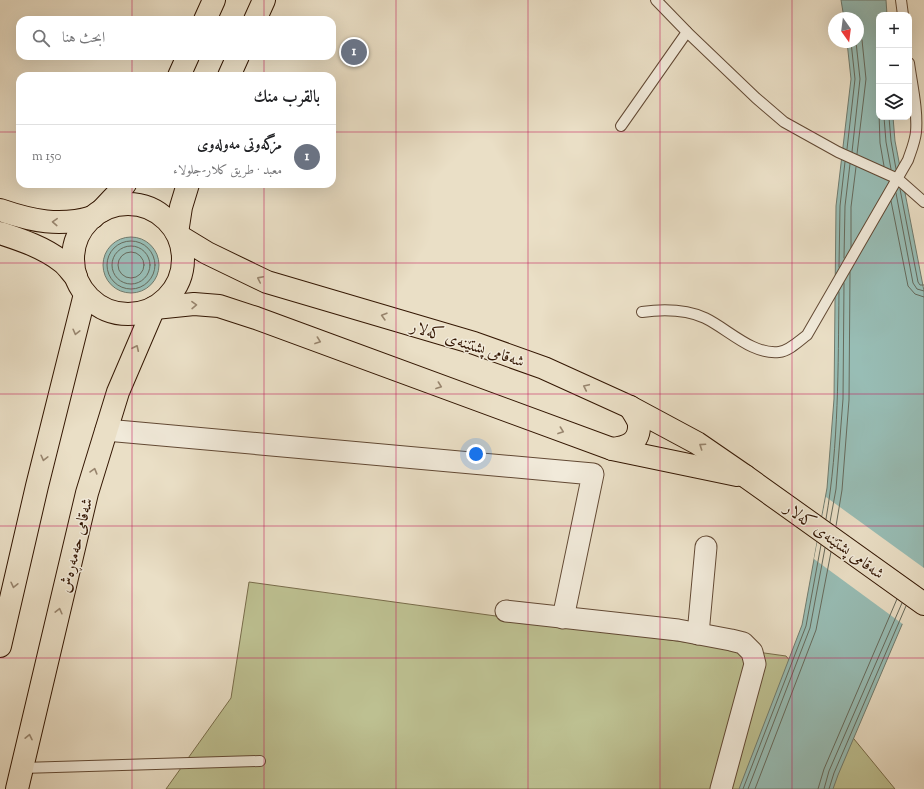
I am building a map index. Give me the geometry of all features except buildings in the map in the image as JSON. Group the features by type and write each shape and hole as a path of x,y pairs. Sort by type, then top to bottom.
{"main road":[{"path":"207,16 214,0"},
{"path":"257,16 264,0"},
{"path":"181,72 186,60"},
{"path":"231,72 236,60"},
{"path":"0,646 38,486 81,286 73,264 77,238 84,226 122,188"},
{"path":"178,234 182,207 187,188"},
{"path":"0,210 24,218 63,222 79,221 115,206 129,204 144,206 157,212 168,221 178,234 184,256 181,277 171,295 164,302 154,308 140,314 125,315 110,312 96,304 62,262 46,250 0,233"},
{"name":"شەقامی پشتێنەی کەلار","path":"178,234 207,253 267,282 474,343 544,368 630,407 697,442 924,604"},
{"name":"شەقامی پشتێنەی کەلار","path":"154,308 194,304 219,306 256,318 612,449 745,476"},
{"name":"شەقامی حەمەڕەش","path":"17,789 87,493 119,388 154,308"},
{"path":"612,449 625,447 634,442 638,434 639,423 630,407"}],"street":[{"path":"106,430 593,474 563,618"},
{"path":"698,634 706,547"},
{"path":"506,611 678,630 743,643 752,652 755,664 721,789"}],"lane":[{"path":"656,0 756,98 784,122 838,152 898,179 924,202"},
{"path":"901,0 903,12"},
{"path":"621,126 687,32"},
{"path":"642,312 675,310 705,318 759,351 780,352 794,346 807,335 908,160 916,131 916,115 912,84"},
{"path":"22,768 260,761"}],"green space":[{"path":"249,582 786,656 895,789 166,789 231,698"}],"water":[{"path":"841,0 886,0 887,12 876,12 876,120 893,120 895,141 924,291 924,573 833,789 739,789 802,625 827,488 834,399 836,206 851,79 848,48 864,48 864,12 843,12"},
{"path":"125,237 137,237 147,241 155,249 159,259 159,271 155,281 147,289 137,293 125,293 115,289 107,281 103,271 103,259 107,249 115,241"}],"pier":[{"path":"826,497 924,568 924,578 904,625 814,559"}],"place":[{"name":"مزگەوتی مەولەوی","path":"354,52"}]}
